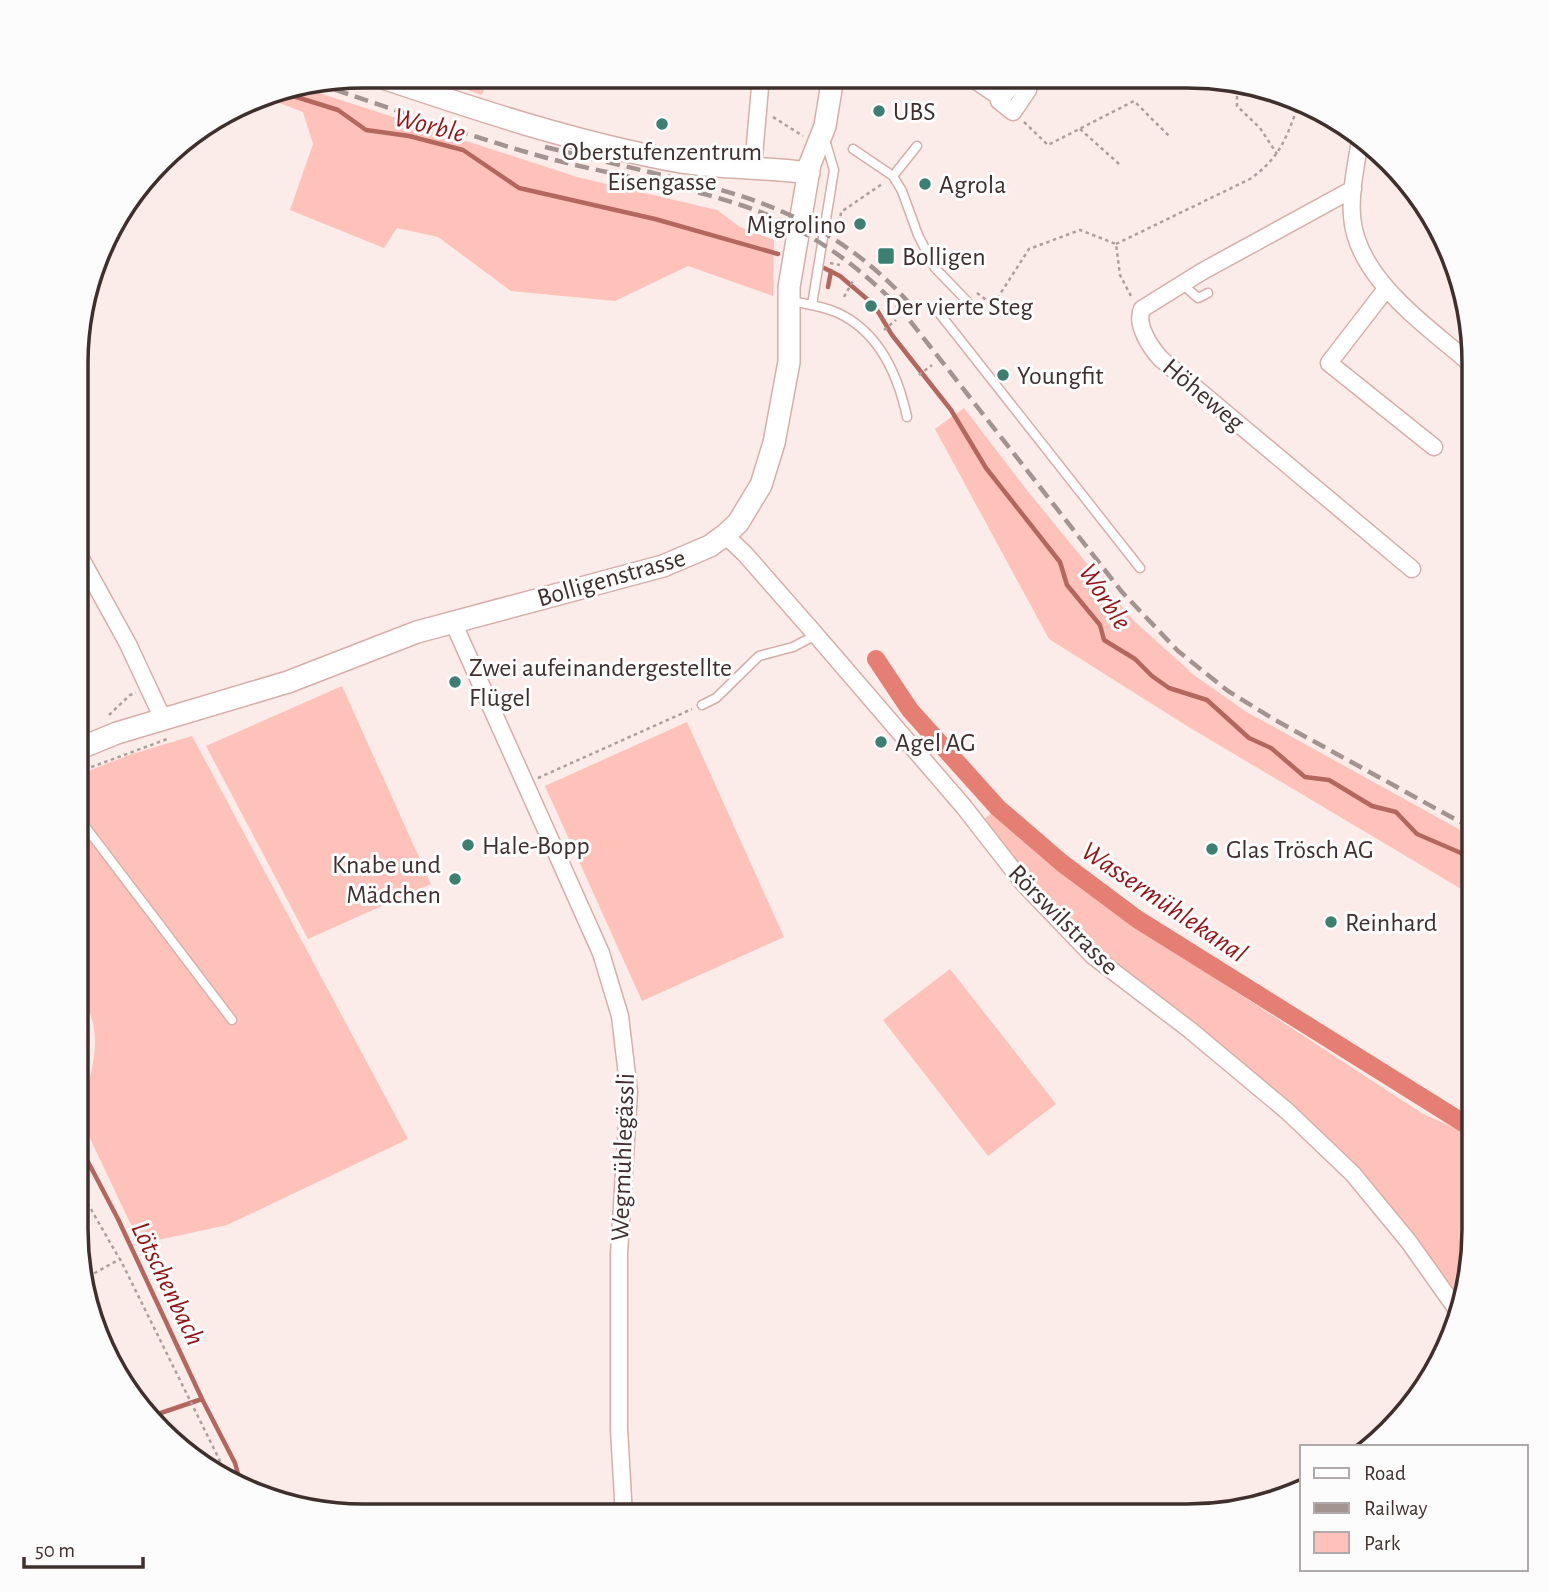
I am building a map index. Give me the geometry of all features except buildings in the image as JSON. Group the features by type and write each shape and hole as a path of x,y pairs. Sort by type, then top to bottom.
{"main road":[{"path":"414,88 581,140 685,163 809,173"},
{"name":"Bolligenstrasse","path":"88,745 117,733 288,682 417,632 663,566 710,546 725,535 738,523 751,504 770,459 789,362 788,300 814,136 829,88"}],"street":[{"path":"753,167 759,88"},
{"path":"986,88 1001,99"},
{"path":"1010,88 999,101 1013,112 1028,90 1025,88"},
{"path":"1359,148 1352,216 1361,251 1386,289 1462,356"},
{"name":"Höheweg","path":"1353,189 1182,284 1142,309 1140,319 1154,352 1412,569"},
{"path":"1386,289 1329,363 1434,447"},
{"name":"Rörswilstrasse","path":"725,535 745,554 964,807 1024,884 1093,956 1190,1030 1287,1111 1353,1174 1409,1242 1452,1302"},
{"path":"88,571 128,644 163,719"},
{"name":"Wegmühlegässli","path":"453,622 601,953 620,1016 629,1092 620,1254 619,1429 623,1504"}],"lane":[{"path":"812,305 834,170 814,136"},
{"path":"893,176 917,146"},
{"path":"853,149 893,176 935,268 967,302"},
{"path":"1182,284 1198,298 1208,293"},
{"path":"788,300 812,305 847,318 880,350 893,370 907,417"},
{"path":"936,309 1140,568"},
{"path":"702,705 716,698 759,656 793,647 816,635"},
{"path":"88,830 232,1020"}],"path":[{"path":"1237,92 1237,106 1260,128 1277,154"},
{"path":"1013,112 1048,145 1134,101 1169,136"},
{"path":"757,103 770,105 768,114 814,136"},
{"path":"977,293 993,306 1024,255 1035,245 1080,230 1116,244 1250,179 1277,154 1286,141 1297,110"},
{"path":"1080,129 1119,164"},
{"path":"839,229 841,212 877,186"},
{"path":"1116,244 1120,275 1129,295 1136,302"},
{"path":"844,297 853,279"},
{"path":"866,312 876,300"},
{"path":"884,330 896,320"},
{"path":"919,374 932,365"},
{"path":"101,721 130,695 149,688"},
{"path":"531,799 541,795 534,780 702,705"},
{"path":"88,1204 120,1259 222,1466"},
{"path":"92,1275 120,1259"}],"green space":[{"path":"462,88 485,88 482,95"},
{"path":"316,92 577,177 717,210 740,227 774,240 773,296 688,266 615,301 511,291 438,237 397,228 384,248 290,210 313,144 303,112 276,102"},
{"path":"964,408 1133,620 1194,675 1245,711 1462,831 1462,889 1187,726 1049,639 935,429"},
{"path":"342,686 431,884 308,939 206,746"},
{"path":"687,722 784,937 642,1001 545,786"},
{"path":"192,736 408,1139 227,1225 140,1244 88,1134 88,1085 95,1041 88,1010 88,771 129,755"},
{"path":"993,812 1059,869 1134,925 1423,1114 1462,1131 1461,1248 1452,1303 1353,1174 1093,956 977,825"},
{"path":"950,969 1056,1104 988,1156 883,1020"}],"waterway":[{"name":"Worble","path":"294,96 338,110 366,130 409,136 463,150 519,188 655,219 778,254"},
{"name":"Worble","path":"824,268 840,276 874,305 892,335 951,410 986,468 1060,562 1067,585 1100,625 1104,640 1135,659 1169,688 1207,700 1249,738 1271,748 1305,777 1329,780 1372,806 1396,812 1417,834 1462,854"},
{"name":"Wassermühlekanal","path":"828,287 831,271"},
{"name":"Wassermühlekanal","path":"876,659 910,710 998,808 1062,863 1137,919 1462,1122"},
{"name":"Lötschenbach","path":"88,1162 118,1219 202,1399 159,1414"},
{"path":"202,1399 235,1463 238,1475"}],"railway":[{"path":"334,89 547,158 737,204 783,222 821,243 873,282 904,313 1122,592 1178,651 1228,691 1275,720 1462,823"},
{"path":"545,147 670,177"},
{"path":"701,185 760,203 815,228 865,262 910,304"}],"place":[{"name":"UBS","path":"879,111"},
{"name":"Oberstufenzentrum Eisengasse","path":"662,124"},
{"name":"Agrola","path":"925,184"},
{"name":"Migrolino","path":"860,224"},
{"name":"Bolligen","path":"886,256"},
{"name":"Der vierte Steg","path":"871,306"},
{"name":"Youngfit","path":"1003,375"},
{"name":"Zwei aufeinandergestellte Flügel","path":"455,682"},
{"name":"Agel AG","path":"881,742"},
{"name":"Hale-Bopp","path":"468,845"},
{"name":"Glas Trösch AG","path":"1212,849"},
{"name":"Knabe und Mädchen","path":"455,879"},
{"name":"Reinhard","path":"1331,922"}]}
